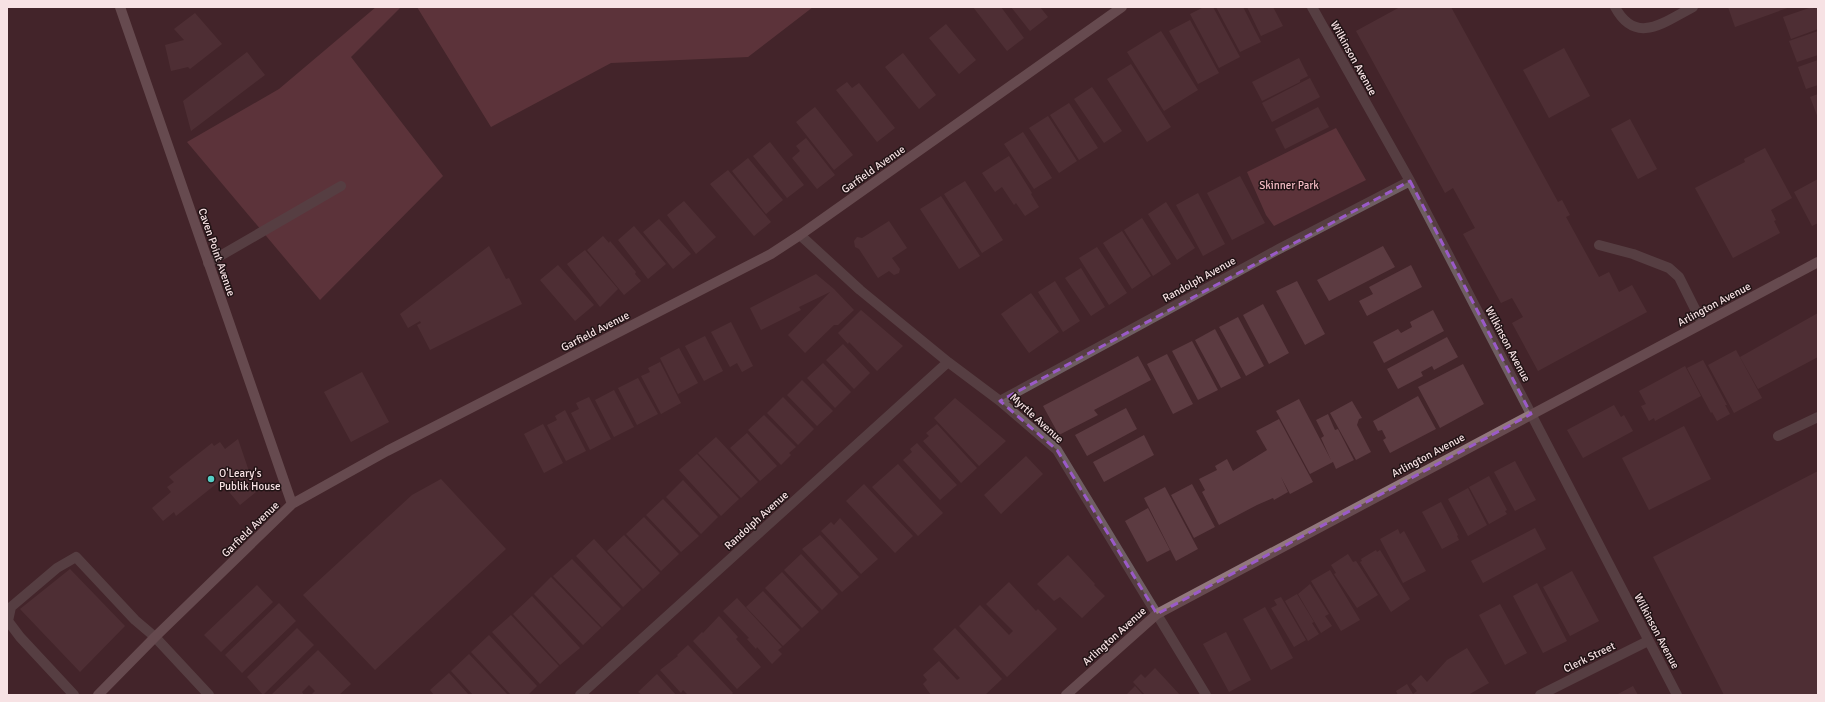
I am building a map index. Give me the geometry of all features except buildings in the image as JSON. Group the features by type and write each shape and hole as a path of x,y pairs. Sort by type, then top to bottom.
{"street":[{"name":"Caven Point Avenue","path":"120,7 292,504"},
{"name":"Garfield Avenue","path":"98,695 155,637 292,504 387,451 771,254 1122,7"},
{"name":"Wilkinson Avenue","path":"1312,7 1410,181 1677,695"},
{"path":"1615,7 1626,23 1643,29 1652,28 1693,7"},
{"name":"Randolph Avenue","path":"1000,401 1279,249 1410,181"},
{"path":"208,263 341,186"},
{"name":"Myrtle Avenue","path":"800,235 860,290 948,362 1000,401 1057,450 1206,695"},
{"path":"1600,245 1633,254 1669,268 1679,277 1702,324"},
{"name":"Arlington Avenue","path":"1066,695 1157,614 1818,262"},
{"name":"Randolph Avenue","path":"580,695 948,362"},
{"path":"1778,436 1818,417"},
{"path":"74,695 20,637 8,621 11,607 57,568 76,557 135,620 155,637 209,695"},
{"name":"Clerk Street","path":"1540,695 1648,641"}],"highlighted area":[{"path":"1410,181 1531,414 1157,614 1057,450 1000,401"}],"green space":[{"path":"376,7 401,7 351,57 443,176 320,300 187,142 279,89"},
{"path":"417,7 813,7 748,57 611,63 491,127"},
{"name":"Skinner Park","path":"1336,128 1366,180 1274,226 1266,215 1247,172"}],"place":[{"name":"O'Leary's Publik House","path":"211,479"}]}
